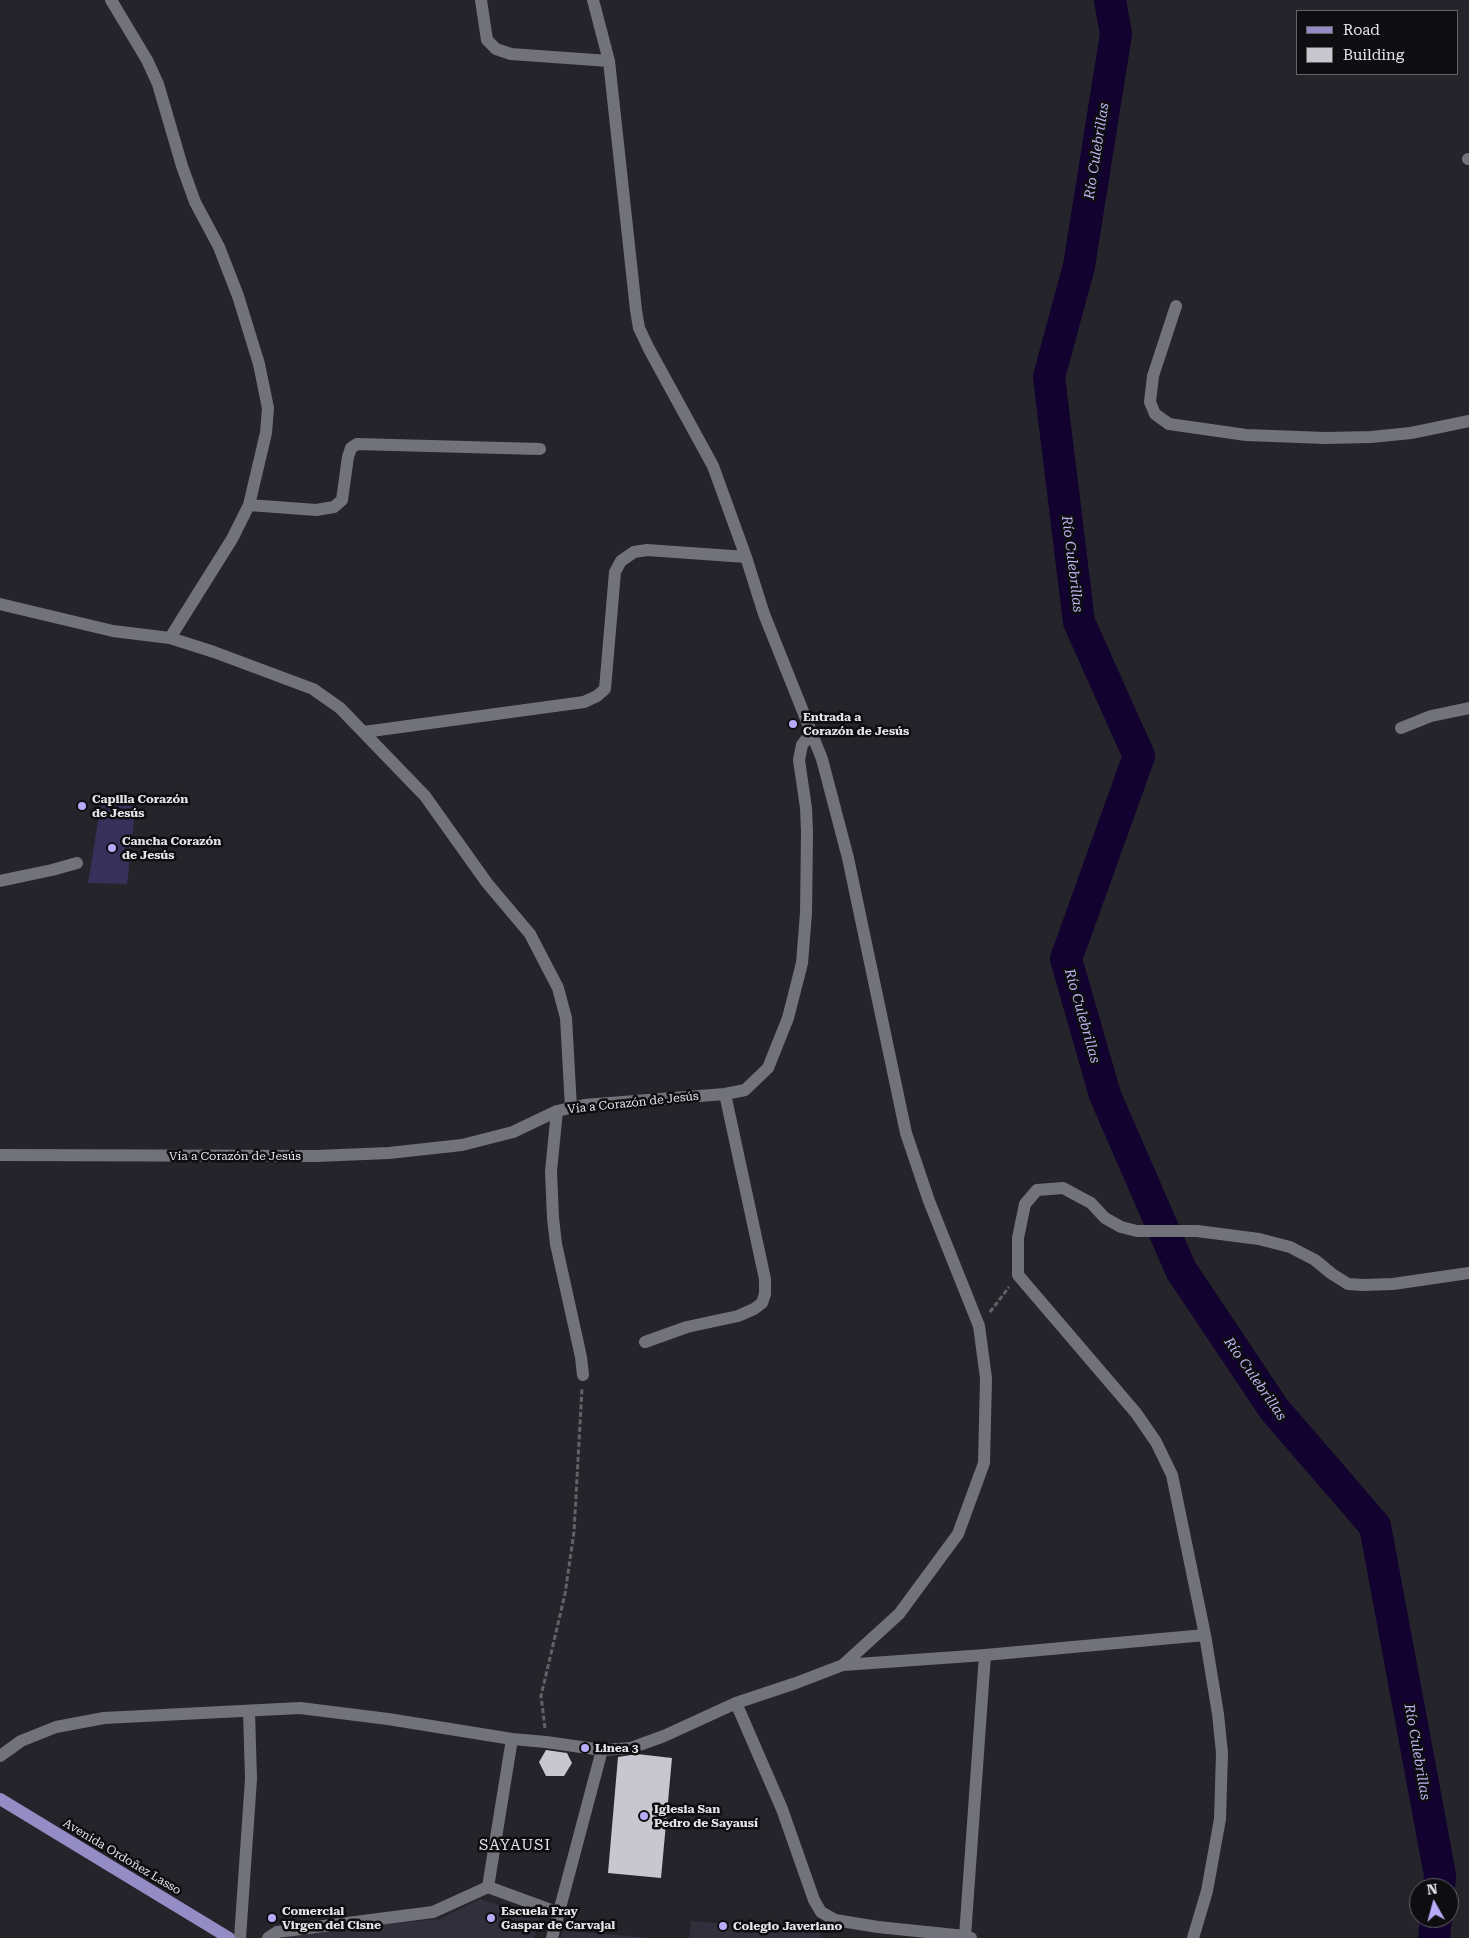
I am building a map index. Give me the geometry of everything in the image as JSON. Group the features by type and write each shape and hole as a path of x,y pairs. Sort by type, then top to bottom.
{"main road":[{"name":"Avenida Ordoñez Lasso","path":"0,1801 229,1938"}],"street":[{"path":"111,0 147,60 158,84 182,166 195,202 219,247 238,296 259,364 268,408 266,433 250,505 232,539 170,638"},
{"path":"481,0 487,40 496,49 511,54 608,61"},
{"path":"593,0 608,61 639,328 648,350 713,466 746,557 764,614 822,759 848,858 906,1133 929,1201 979,1326 986,1378 984,1463 958,1534 899,1614 843,1665"},
{"path":"1176,306 1153,376 1150,402 1155,414 1169,424 1246,435 1371,438 1411,433 1469,421"},
{"path":"250,505 316,510 334,507 342,500 348,457 351,448 357,444 540,449"},
{"path":"364,732 584,702 605,690 615,572 621,561 634,552 647,550 746,557"},
{"path":"0,604 113,631 170,638 214,652 314,690 340,708 425,796 487,883 530,934 558,988 566,1018 570,1108"},
{"path":"1401,728 1431,716 1469,708"},
{"name":"Vía a Corazón de Jesús","path":"0,1154 316,1156 389,1153 462,1145 513,1132 557,1111 570,1108 725,1094 746,1090 768,1068 788,1018 802,963 806,914 807,832 806,808 799,760 802,745 812,732"},
{"path":"0,881 52,870 77,862"},
{"path":"645,1342 686,1327 738,1316 762,1304 765,1294 765,1279 725,1094"},
{"path":"557,1111 551,1171 553,1218 556,1244 581,1357 583,1375"},
{"path":"1193,1938 1207,1891 1220,1819 1222,1753 1218,1714 1205,1635 1172,1476 1156,1442 1136,1413 1018,1274 1018,1238 1025,1204 1037,1190 1063,1188 1091,1203 1105,1218 1121,1227 1137,1231 1197,1231 1260,1239 1290,1247 1315,1260 1348,1284 1393,1284 1469,1273"},
{"path":"0,1756 21,1741 56,1726 104,1718 300,1708 388,1719 512,1739 602,1750 630,1748 664,1736 736,1702 843,1665 985,1655 1205,1635"},
{"path":"736,1702 782,1809 814,1900 821,1912 835,1920 878,1933 968,1937 985,1655"},
{"path":"240,1938 251,1779 249,1711"},
{"path":"488,1887 512,1739"},
{"path":"552,1938 602,1750"},
{"path":"268,1938 277,1932 433,1912 488,1887 559,1913"}],"path":[{"path":"979,1326 1018,1274"},
{"path":"546,1742 541,1696 565,1594 574,1532 583,1375"}],"shaded area":[{"name":"Cancha Corazón de Jesús","path":"102,797 136,802 127,884 88,883"},
{"name":"Escuela Fray Gaspar de Carvajal","path":"480,1899 540,1917 534,1938 285,1938 302,1931 440,1919"},
{"name":"Colegio Javeriano","path":"691,1921 820,1931 821,1938 689,1938"},
{"path":"563,1930 650,1938 561,1938"}],"building":[{"path":"546,1750 567,1753 572,1763 564,1776 546,1776 539,1762"},
{"path":"637,1754 672,1758 661,1878 608,1873 618,1757"}],"waterway":[{"name":"Río Culebrillas","path":"1110,0 1116,34 1079,266 1049,377 1079,622 1139,756 1066,959 1105,1095 1181,1270 1274,1409 1375,1526 1440,1878"},
{"name":"Río Culebrillas","path":"1434,1938 1435,1928"}],"place":[{"name":"Entrada a Corazón de Jesús","path":"793,724"},
{"name":"Capilla Corazón de Jesús","path":"82,806"},
{"name":"Cancha Corazón de Jesús","path":"112,848"},
{"name":"Linea 3","path":"585,1748"},
{"name":"Iglesia San Pedro de Sayausí","path":"644,1816"},
{"name":"Comercial Virgen del Cisne","path":"272,1918"},
{"name":"Escuela Fray Gaspar de Carvajal","path":"491,1918"},
{"name":"Colegio Javeriano","path":"723,1926"}],"district":[{"name":"SAYAUSI","path":"515,1846"}]}
